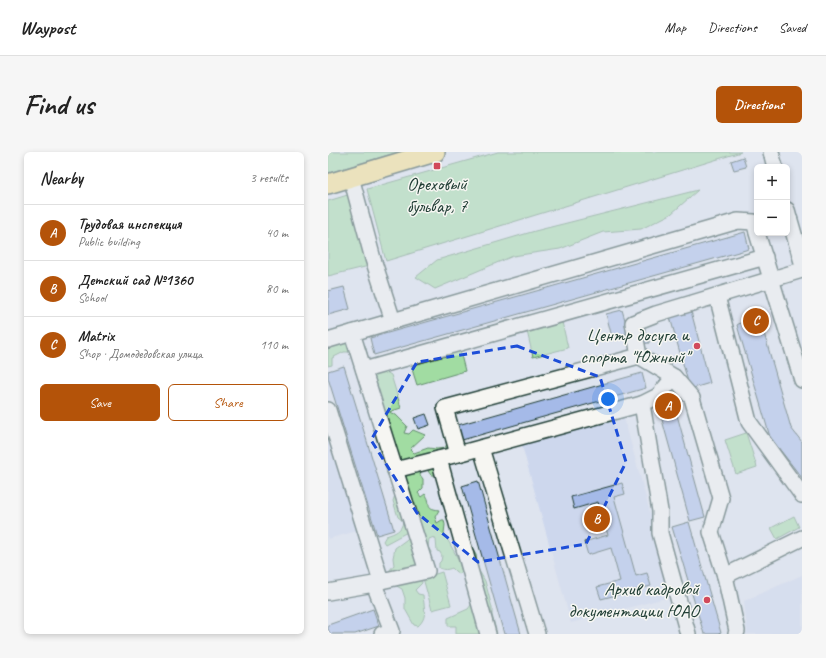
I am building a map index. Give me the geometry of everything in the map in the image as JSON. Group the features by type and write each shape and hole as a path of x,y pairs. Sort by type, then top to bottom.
{"main road":[{"path":"328,184 435,152"}],"street":[{"path":"771,152 774,164"},
{"path":"351,176 373,259 392,321"},
{"path":"790,220 802,262"},
{"path":"328,340 738,221 754,222"},
{"path":"758,236 802,380"},
{"path":"364,370 765,257"},
{"path":"639,356 633,323 656,314 802,270"},
{"path":"717,296 749,422 802,495"},
{"path":"328,592 378,583 427,571 352,333"},
{"path":"458,454 445,408 639,356 674,377 692,398 721,498 711,532 725,576 737,630 736,634"},
{"path":"395,470 642,404 658,396 674,377"},
{"path":"642,404 660,511 660,533 688,634"},
{"path":"328,410 378,583 389,633"},
{"path":"481,448 537,634"},
{"path":"439,459 488,634"},
{"path":"725,576 802,538"}],"highlighted area":[{"path":"517,346 600,377 626,462 586,544 478,562 417,513 371,440 417,362"}],"shaded area":[{"path":"623,414 673,596 571,623 521,442"},
{"path":"328,441 357,531 328,539"},
{"path":"802,575 802,634 746,634 744,601"}],"green space":[{"path":"328,152 398,152 328,173"},
{"path":"498,152 741,152 386,261 367,189"},
{"path":"698,190 671,214 641,229 603,232 560,249 513,256 435,289 416,277 437,260 535,231"},
{"path":"351,194 369,266 328,276 328,201"},
{"path":"562,322 568,348 533,357 527,331"},
{"path":"328,332 356,339 365,345 369,361 391,375 401,408 389,412 396,415 407,426 404,433 409,434 413,430 425,435 410,449 414,453 428,448 445,448 447,444 444,428 456,433 440,475 431,475 428,471 430,467 421,470 420,475 423,479 423,488 418,493 421,497 425,494 431,508 439,510 435,517 437,523 444,520 444,533 457,557 462,572 459,574 452,568 446,570 439,568 439,563 442,556 440,552 437,551 436,540 434,537 429,539 428,547 431,552 430,556 415,554 415,561 423,566 421,577 422,583 415,590 418,594 423,595 424,616 418,626 414,625 405,609 405,598 402,589 393,584 389,571 394,565 393,558 395,548 410,537 410,531 385,544 383,541 386,536 395,533 400,529 403,521 398,517 393,501 395,495 392,481 387,474 386,465 380,452 378,440 365,399 368,391 357,364 352,359 349,352 344,352 332,358 332,365 328,366"},
{"path":"460,351 465,371 417,385 411,366"},
{"path":"746,433 757,467 736,474 725,440"},
{"path":"794,516 799,527 777,539 771,528"},
{"path":"471,547 476,555 478,569 485,581 497,634 456,634 456,626 448,626 448,618 468,609 471,605 467,585"},
{"path":"442,572 451,605 432,610 423,578"}],"building":[{"path":"743,157 746,167 734,170 731,161"},
{"path":"745,232 749,249 374,355 370,338"},
{"path":"344,287 350,309 328,315 328,291"},
{"path":"622,310 629,333 612,337 606,314"},
{"path":"691,311 710,383 690,389 670,317"},
{"path":"758,312 791,428 802,442 802,478 770,437 737,325"},
{"path":"638,327 645,327 645,334 649,334 649,343 640,344"},
{"path":"344,366 394,530 377,535 328,378 328,371"},
{"path":"642,373 646,388 462,440 458,425"},
{"path":"674,404 705,517 690,521 659,409"},
{"path":"426,414 430,425 418,429 414,418"},
{"path":"478,481 521,634 504,634 462,486"},
{"path":"622,483 625,494 614,497 636,576 647,573 651,586 601,599 597,587 620,581 611,548 588,555 584,542 608,535 598,502 574,509 571,497"},
{"path":"689,522 721,633 718,634 704,634 672,527"},
{"path":"373,609 379,626 355,634 330,634 328,625"}],"place":[{"name":"Ореховый бульвар, 7","path":"437,166"},
{"name":"Matrix","path":"756,321"},
{"name":"Центр досуга и спорта \"Южный\"","path":"697,346"},
{"name":"Трудовая инспекция","path":"668,406"},
{"name":"Детский сад №1360","path":"597,519"},
{"name":"Архив кадровой документации ЮАО","path":"707,600"}]}
